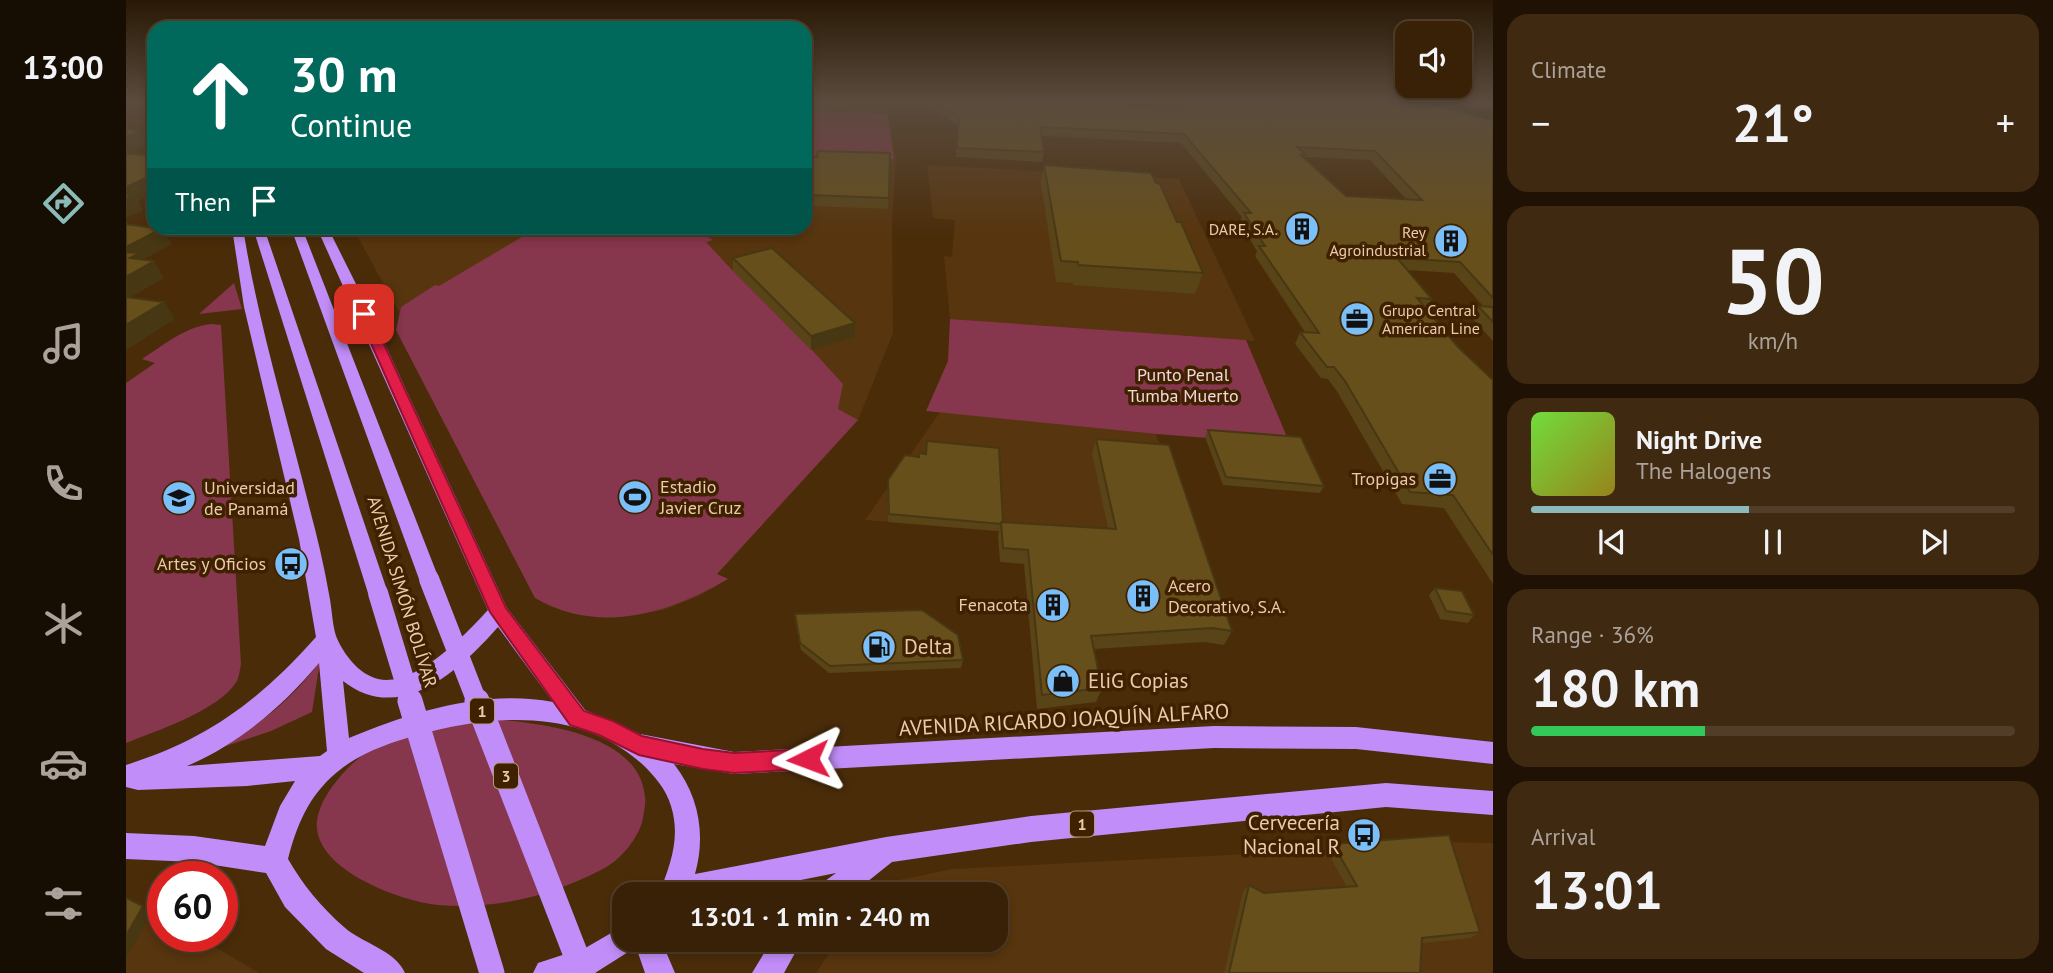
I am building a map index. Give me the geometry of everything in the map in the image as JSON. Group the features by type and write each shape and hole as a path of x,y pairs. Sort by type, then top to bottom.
{"main road":[{"path":"238,235 252,316 308,538 327,639 333,761 305,788 287,814 274,861 295,897 336,939 390,973"},
{"name":"AVENIDA SIMÓN BOLÍVAR","path":"260,235 378,593 492,973"},
{"name":"AVENIDA SIMÓN BOLÍVAR","path":"299,235 583,973"},
{"path":"325,235 370,326 499,612 577,718"},
{"path":"327,639 333,654 348,676 367,686 393,688 438,671 469,646 499,612"},
{"path":"126,778 204,748 249,719 295,678 327,639"},
{"name":"1","path":"126,778 247,775 333,761 383,735 485,710 524,709 577,718 633,742"},
{"name":"AVENIDA RICARDO JOAQUÍN ALFARO","path":"633,742 703,759 734,763 1214,737 1356,738 1493,753"},
{"path":"633,742 669,773 680,792 689,825 686,859 678,882"},
{"name":"1","path":"728,882 887,850 1031,829 1386,794 1493,803"},
{"path":"126,846 206,850 274,861"},
{"path":"846,882 887,850"},
{"path":"548,973 594,958 612,947"},
{"path":"652,952 660,973"},
{"path":"767,973 780,952"}],"shaded area":[{"name":"Estadio Javier Cruz","path":"812,146 894,146 893,333 858,420 717,574 728,579 699,596 664,610 613,618 582,615 551,607 535,598 396,330 400,314 357,235 812,235"},
{"path":"927,165 1179,179 1255,341 950,319 944,256 952,257 955,220 933,218"},
{"path":"940,412 1156,434 1193,548 865,520"},
{"path":"1441,842 1493,843 1493,973 816,973 830,952 1008,952 1008,882 896,882 899,880 952,869"},
{"path":"126,902 147,911 147,952 224,952 259,973 126,973"}],"green space":[{"path":"812,146 892,146 894,159 812,157"},
{"name":"Estadio Javier Cruz","path":"525,235 705,235 713,240 706,242 733,271 772,261 812,350 843,384 838,409 858,420 717,574 728,579 682,602 633,616 584,616 559,609 535,598 396,330 401,307 435,285 439,286"},
{"path":"234,283 242,309 199,314"},
{"name":"Punto Penal Tumba Muerto","path":"950,319 1246,340 1290,444 1156,434 926,411 948,361"},
{"name":"Universidad de Panamá","path":"212,324 221,325 241,664 237,681 217,701 170,726 126,743 126,383 155,363 142,359 184,332"},
{"path":"320,661 312,712 271,731 220,748 275,710 299,687"},
{"path":"492,719 560,729 607,745 626,758 639,775 645,804 638,833 615,861 582,879 542,894 501,903 459,906 422,902 381,889 343,867 328,853 319,838 318,814 331,788 357,760 378,745 402,734"}],"building":[{"path":"1043,146 1044,152 957,148"},
{"path":"1195,146 1493,146 1493,298 1460,262 1397,258 1432,299 1417,298 1458,347 1493,380 1493,555 1453,495 1410,492 1345,381 1334,367 1327,367 1300,332 1319,333 1259,246 1265,246 1244,213 1251,213","holes":["1297,147 1375,151 1422,200 1346,196 1301,155 1306,155"]},
{"path":"818,151 890,153 889,198 812,195 812,157 817,157"},
{"path":"126,153 147,155 147,177 126,187"},
{"path":"1044,165 1151,173 1156,183 1160,184 1177,222 1181,222 1203,273 1078,265 1078,262 1061,261"},
{"path":"126,224 147,227 147,235 149,235 126,247"},
{"path":"772,248 855,323 811,336 733,258"},
{"path":"126,252 139,253 130,258 154,261 126,277"},
{"path":"126,297 164,302 126,325"},
{"path":"1478,306 1493,307 1493,322"},
{"path":"1208,430 1301,437 1324,486 1226,477"},
{"path":"1096,439 1169,445 1232,631 1212,628 1091,636 1102,688 1042,695 1028,550 1003,548 1001,522 1116,529"},
{"path":"927,441 999,448 1001,524 889,514 888,480 905,455 919,457 919,453 926,454"},
{"path":"1435,588 1462,591 1474,615 1446,611"},
{"name":"Delta","path":"922,610 958,635 963,660 830,666 800,643 795,614"},
{"path":"1449,835 1480,932 1422,938 1420,973 1229,973 1249,885 1264,893 1357,886 1333,844"},
{"path":"126,898 143,906 126,936"}],"place":[{"name":"DARE, S.A.","path":"1302,229"},
{"name":"Rey Agroindustrial","path":"1451,241"},
{"name":"Grupo Central American Line","path":"1357,319"},
{"name":"Tropigas","path":"1440,479"},
{"name":"Estadio Javier Cruz","path":"635,497"},
{"name":"Universidad de Panamá","path":"179,498"},
{"name":"Artes y Oficios","path":"291,564"},
{"name":"Acero Decorativo, S.A.","path":"1143,596"},
{"name":"Fenacota","path":"1053,605"},
{"name":"Delta","path":"879,647"},
{"name":"EliG Copias","path":"1063,681"},
{"name":"Cervecería Nacional R","path":"1364,835"}],"route":[{"path":"364,314 499,612 577,718 606,728 639,745 703,759 734,763 808,759"}]}
